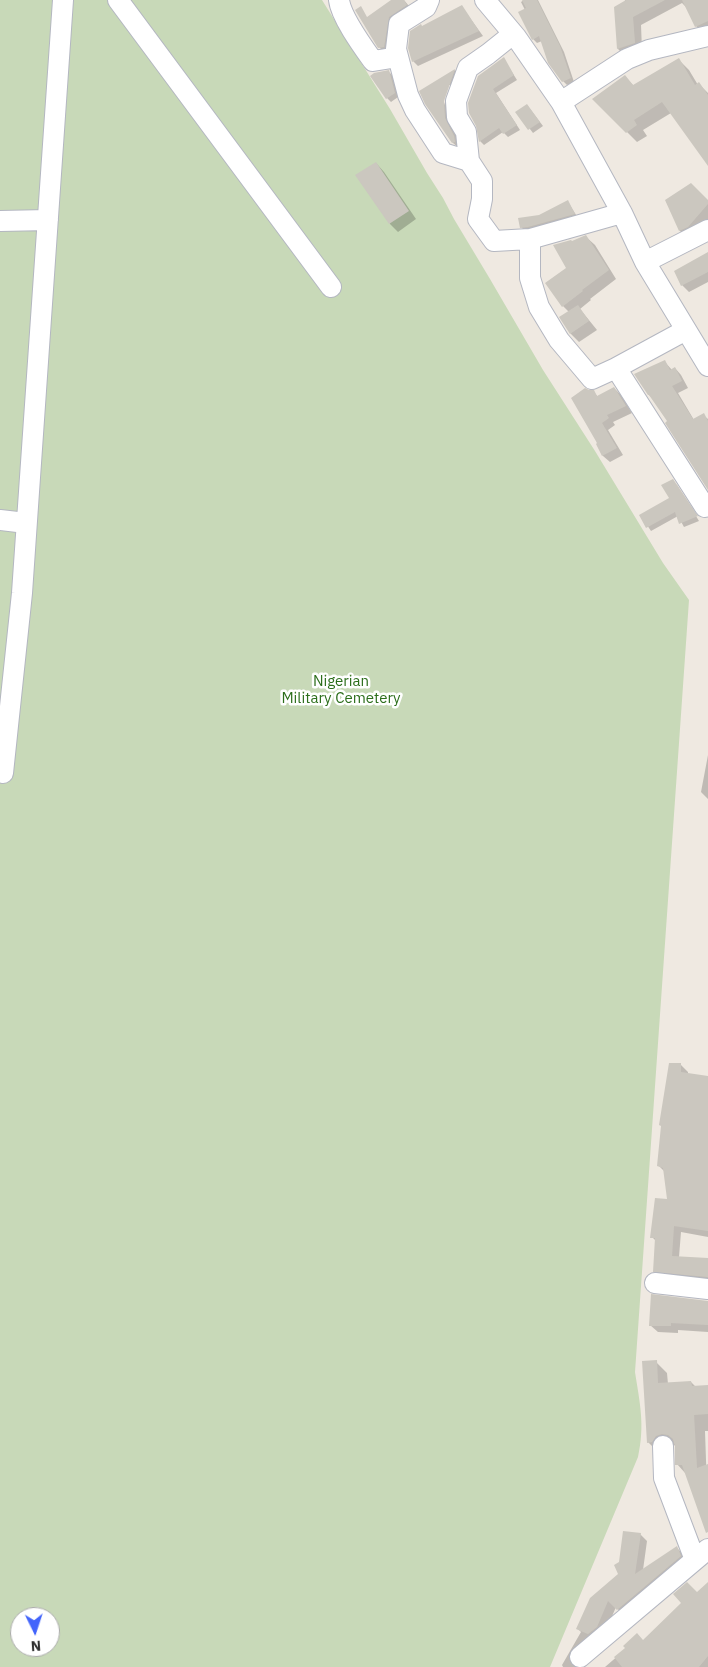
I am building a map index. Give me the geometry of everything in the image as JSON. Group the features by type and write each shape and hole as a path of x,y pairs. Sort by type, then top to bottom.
{"street":[{"path":"2,773 22,593 63,0"},
{"path":"118,0 331,287"},
{"path":"340,0 340,6 373,61 398,57"},
{"path":"429,0 426,7 399,24 396,49 408,95 415,110 443,153 469,161"},
{"path":"485,0 513,34 561,102 622,213 645,262 708,366"},
{"path":"513,34 468,68 456,101 457,117 466,132 469,161 482,181 482,198 478,219 494,241 530,239 622,213"},
{"path":"561,102 627,59 649,50 708,36"},
{"path":"645,262 700,233 708,213"},
{"path":"0,221 48,220"},
{"path":"530,239 530,278 539,307 559,340 592,379 686,330"},
{"path":"616,368 705,507 708,506"},
{"path":"0,520 26,523"},
{"path":"655,1283 708,1288"},
{"path":"580,1657 702,1554 664,1478 663,1446"}],"green space":[{"name":"Nigerian Military Cemetery","path":"0,0 322,0 390,109 543,370 663,563 689,600 635,1372 640,1405 640,1445 638,1457 550,1667 0,1667"}],"building":[{"path":"391,0 404,0 407,5 389,17 384,47 378,48 355,10 361,6 367,17"},
{"path":"522,0 537,0 560,46 571,78 562,82 548,63 539,36 532,40 518,12 526,8"},
{"path":"626,0 665,0 633,17 635,43 617,49 614,7"},
{"path":"682,0 708,0 708,21 695,27"},
{"path":"462,5 479,31 412,62 408,48 410,31"},
{"path":"504,57 514,75 493,89 517,125 503,134 499,128 479,142 476,126 469,113 468,103 478,76"},
{"path":"679,58 695,85 699,82 708,95 708,166 662,102 634,120 637,125 626,133 592,99 625,75 633,85"},
{"path":"455,69 444,101 445,118 454,136 455,142 452,143 425,104 419,91"},
{"path":"389,70 395,93 386,99 370,76 374,73"},
{"path":"527,104 540,122 528,130 515,112"},
{"path":"376,162 409,211 389,224 355,175"},
{"path":"691,183 708,200 708,204 688,227 679,231 665,200"},
{"path":"568,200 575,214 520,228 518,218 539,215"},
{"path":"586,235 609,270 562,307 545,283 566,268 553,245 572,241"},
{"path":"708,252 708,272 681,286 674,271"},
{"path":"578,305 589,321 570,334 559,317"},
{"path":"665,360 670,370 675,367 682,381 672,386 693,419 704,413 708,421 708,490 665,423 667,421 634,374"},
{"path":"614,387 626,406 607,415 609,418 602,423 617,448 602,456 597,443 571,398 585,388 594,390 597,396"},
{"path":"673,479 698,516 679,524 675,512 646,528 639,515 669,498 661,485"},
{"path":"669,1063 681,1063 681,1072 708,1076 708,1231 674,1226 672,1256 708,1258 708,1277 653,1272 655,1238 650,1238 655,1198 667,1199 663,1168 657,1166 661,1126 659,1125"},
{"path":"651,1294 708,1301 708,1325 671,1323 671,1326 649,1326"},
{"path":"657,1360 658,1383 691,1381 692,1386 708,1385 708,1414 694,1415 697,1468 708,1464 708,1532 706,1533 682,1465 675,1465 673,1439 668,1435 662,1434 656,1436 652,1442 647,1443 642,1361"},
{"path":"623,1531 641,1533 635,1574 677,1546 681,1556 617,1610 608,1601 597,1627 588,1634 576,1629 590,1598 618,1574 614,1565 619,1562"},
{"path":"687,1582 697,1592 708,1582 708,1656 699,1667 622,1667 614,1657 625,1648 623,1646 637,1633 643,1640 681,1603 673,1594"}]}
